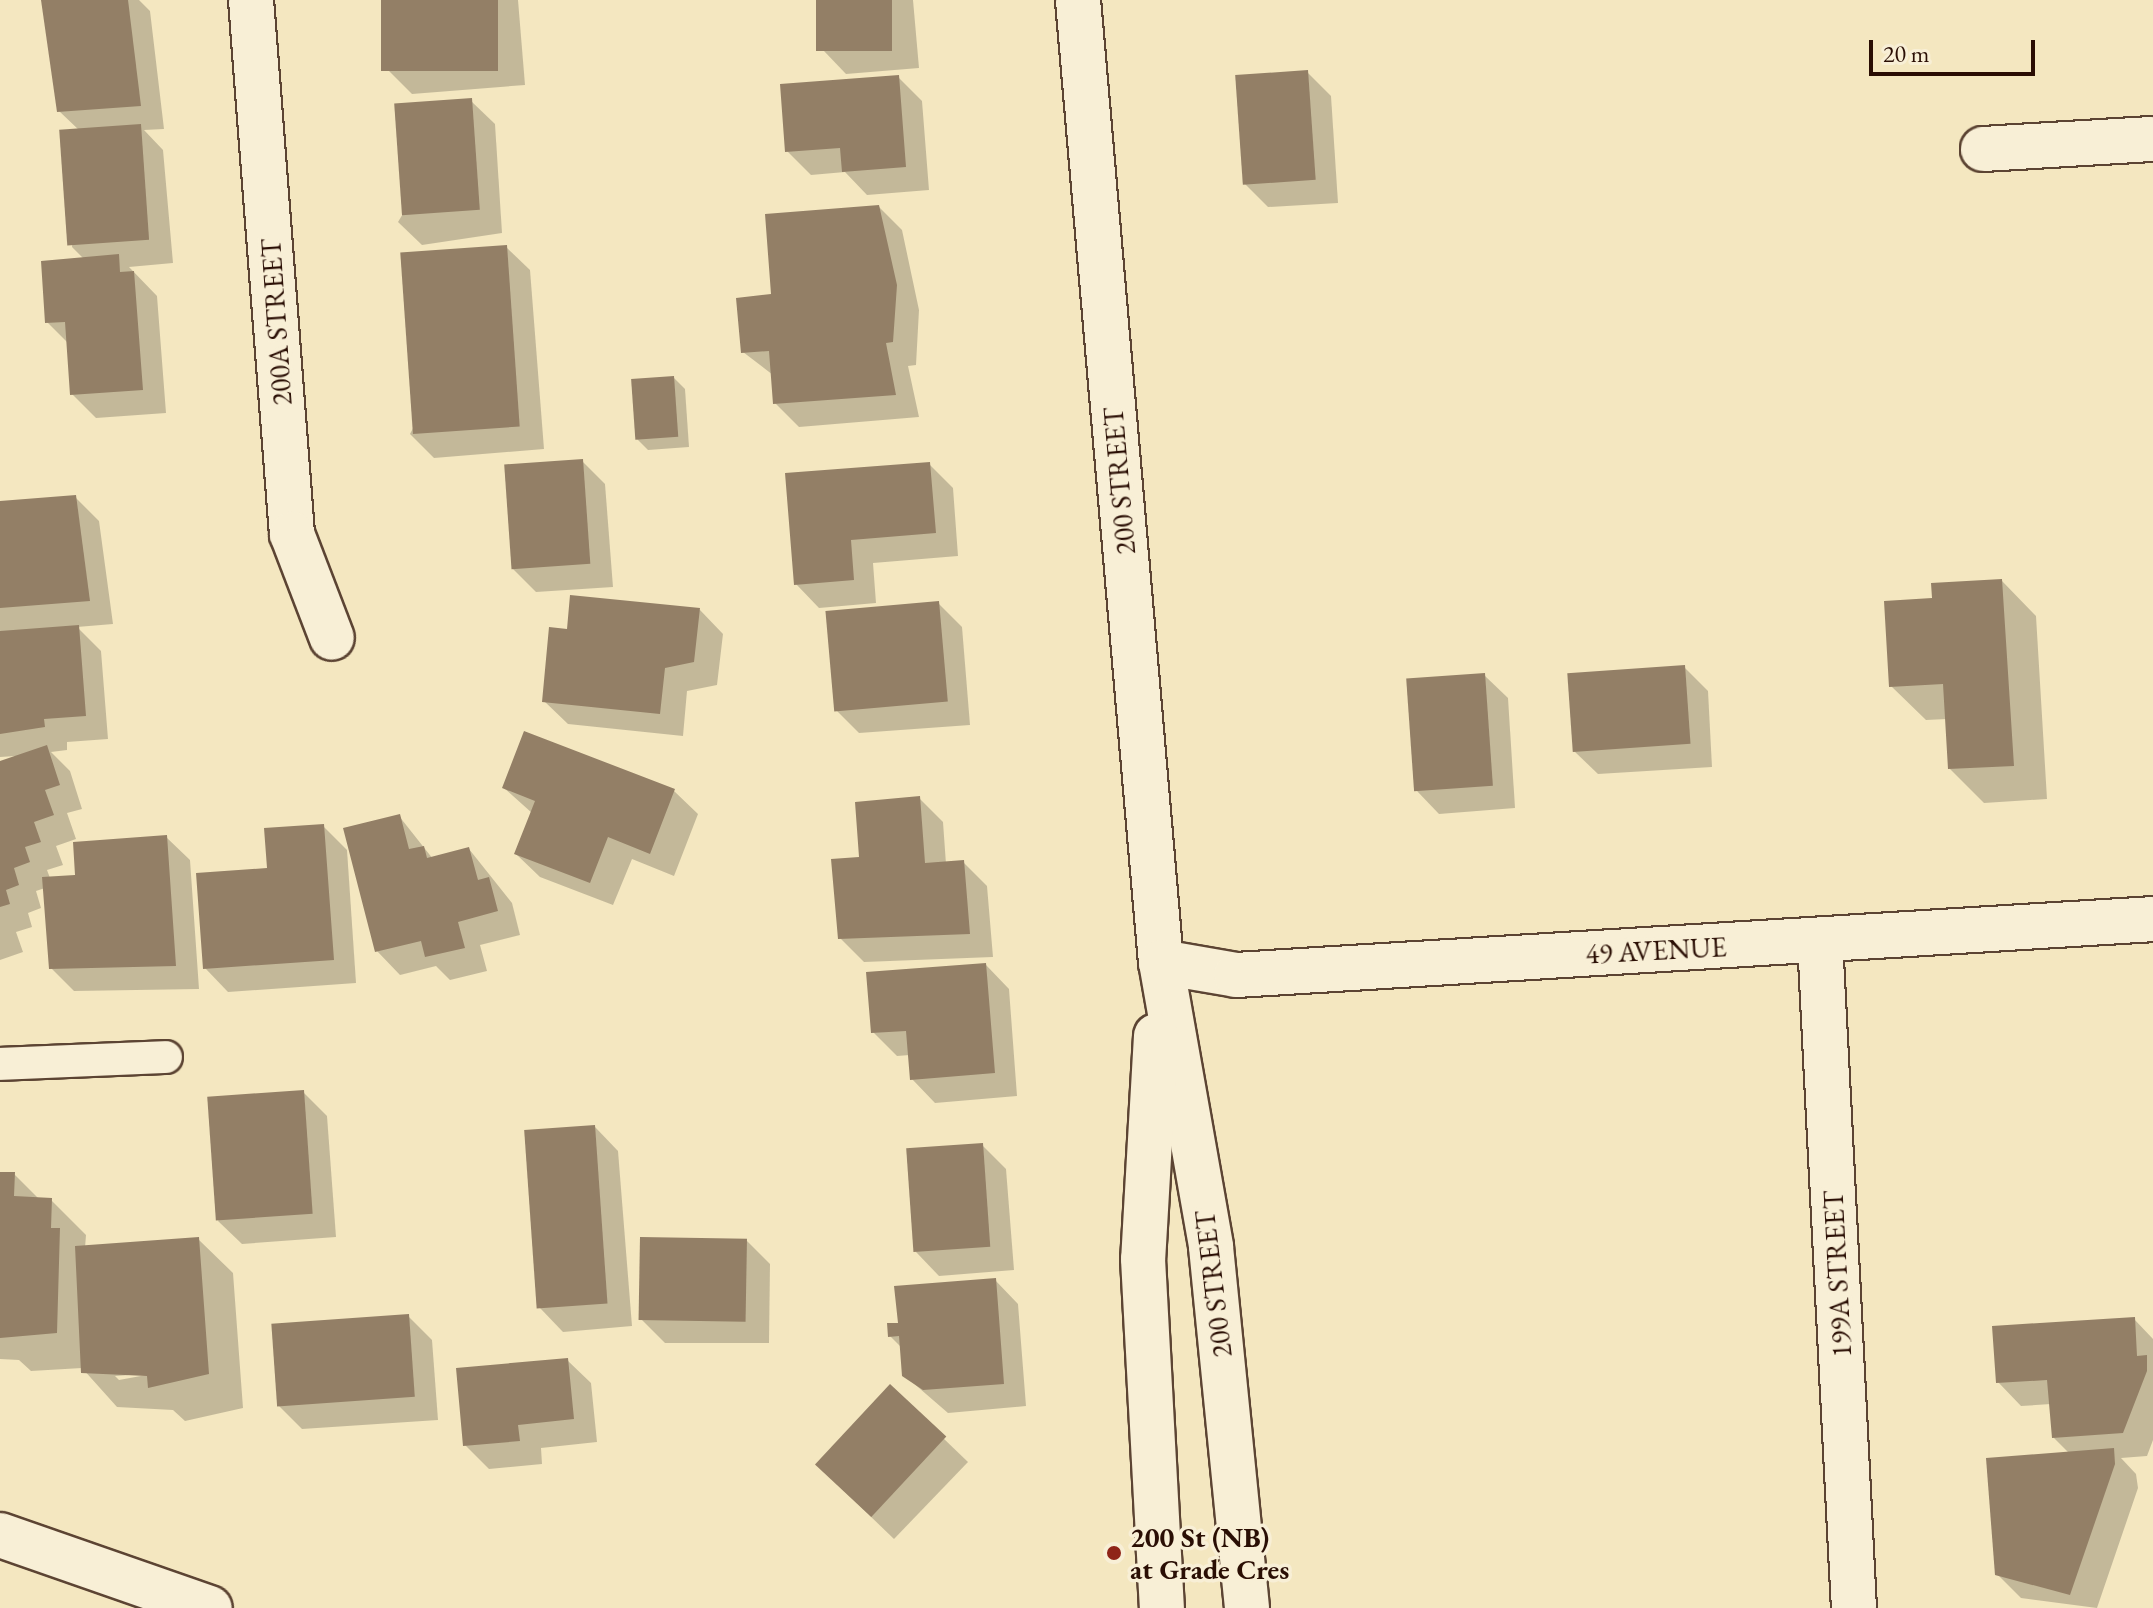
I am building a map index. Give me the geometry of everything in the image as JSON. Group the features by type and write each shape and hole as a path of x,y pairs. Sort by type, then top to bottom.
{"street":[{"name":"200A STREET","path":"251,0 292,534 332,638"},
{"name":"200 STREET","path":"1078,0 1161,962 1211,1247 1247,1608"},
{"path":"1983,149 2153,139"},
{"name":"49 AVENUE","path":"1161,962 1236,975 2153,919"},
{"name":"199A STREET","path":"1820,940 1854,1608"},
{"name":"200 STREET","path":"1161,962 1143,1259 1162,1608"},
{"path":"0,1535 210,1608"}],"lane":[{"path":"0,1064 166,1057"}],"building":[{"path":"41,0 128,0 141,106 57,112"},
{"path":"381,0 498,0 498,71 381,71"},
{"path":"816,0 892,0 892,51 816,51"},
{"path":"1308,70 1316,180 1243,185 1235,75"},
{"path":"899,75 906,167 842,172 840,148 785,152 780,84"},
{"path":"472,98 480,210 402,215 394,103"},
{"path":"141,124 149,240 67,245 59,130"},
{"path":"879,205 897,285 893,342 886,343 896,395 773,404 769,351 741,353 736,298 771,294 765,214"},
{"path":"507,245 520,427 413,434 400,252"},
{"path":"119,254 120,272 134,271 143,390 70,395 65,322 45,323 41,261"},
{"path":"674,376 678,437 635,440 631,379"},
{"path":"583,459 590,564 512,569 504,465"},
{"path":"930,462 936,533 851,540 854,580 794,585 785,473"},
{"path":"76,495 90,601 0,608 0,501"},
{"path":"2002,579 2014,766 1948,769 1943,684 1889,687 1884,601 1932,598 1931,583"},
{"path":"570,595 700,608 694,662 665,668 660,714 542,702 549,627 567,629"},
{"path":"939,601 948,702 834,712 825,611"},
{"path":"79,625 86,716 44,719 45,727 0,734 0,631"},
{"path":"1685,665 1691,744 1573,752 1567,673"},
{"path":"1485,673 1493,786 1414,791 1406,679"},
{"path":"524,731 675,789 650,854 608,837 590,883 514,854 535,801 502,788"},
{"path":"47,745 60,785 45,790 54,815 34,822 41,842 25,847 30,862 14,868 19,885 6,890 10,904 0,907 0,761"},
{"path":"920,796 925,863 964,860 970,934 838,939 831,859 859,857 855,802"},
{"path":"400,814 409,849 424,846 427,858 469,847 478,880 489,877 498,911 458,922 465,948 425,957 421,941 375,952 343,828"},
{"path":"324,824 334,960 203,969 196,873 267,868 264,828"},
{"path":"167,835 176,966 49,969 42,877 75,875 73,842"},
{"path":"986,963 995,1073 910,1080 906,1031 871,1033 866,972"},
{"path":"304,1090 313,1214 216,1220 207,1097"},
{"path":"595,1125 607,1304 537,1309 524,1130"},
{"path":"983,1143 990,1247 913,1252 906,1148"},
{"path":"0,1172 15,1172 14,1196 52,1198 51,1228 60,1228 57,1333 0,1338"},
{"path":"199,1237 209,1374 148,1388 147,1376 81,1373 75,1246"},
{"path":"640,1237 747,1239 746,1322 639,1320"},
{"path":"996,1278 1004,1384 923,1390 902,1376 899,1336 888,1337 887,1323 898,1323 894,1286"},
{"path":"409,1314 415,1397 277,1406 271,1324"},
{"path":"2135,1317 2137,1356 2147,1355 2147,1371 2123,1433 2052,1438 2047,1380 1996,1383 1992,1326"},
{"path":"568,1358 574,1419 518,1425 520,1441 463,1446 456,1368"},
{"path":"890,1384 946,1437 871,1517 815,1464"},
{"path":"2114,1448 2115,1464 2070,1595 1995,1575 1986,1458"}],"place":[{"name":"200 St (NB) at Grade Cres","path":"1114,1553"}]}
